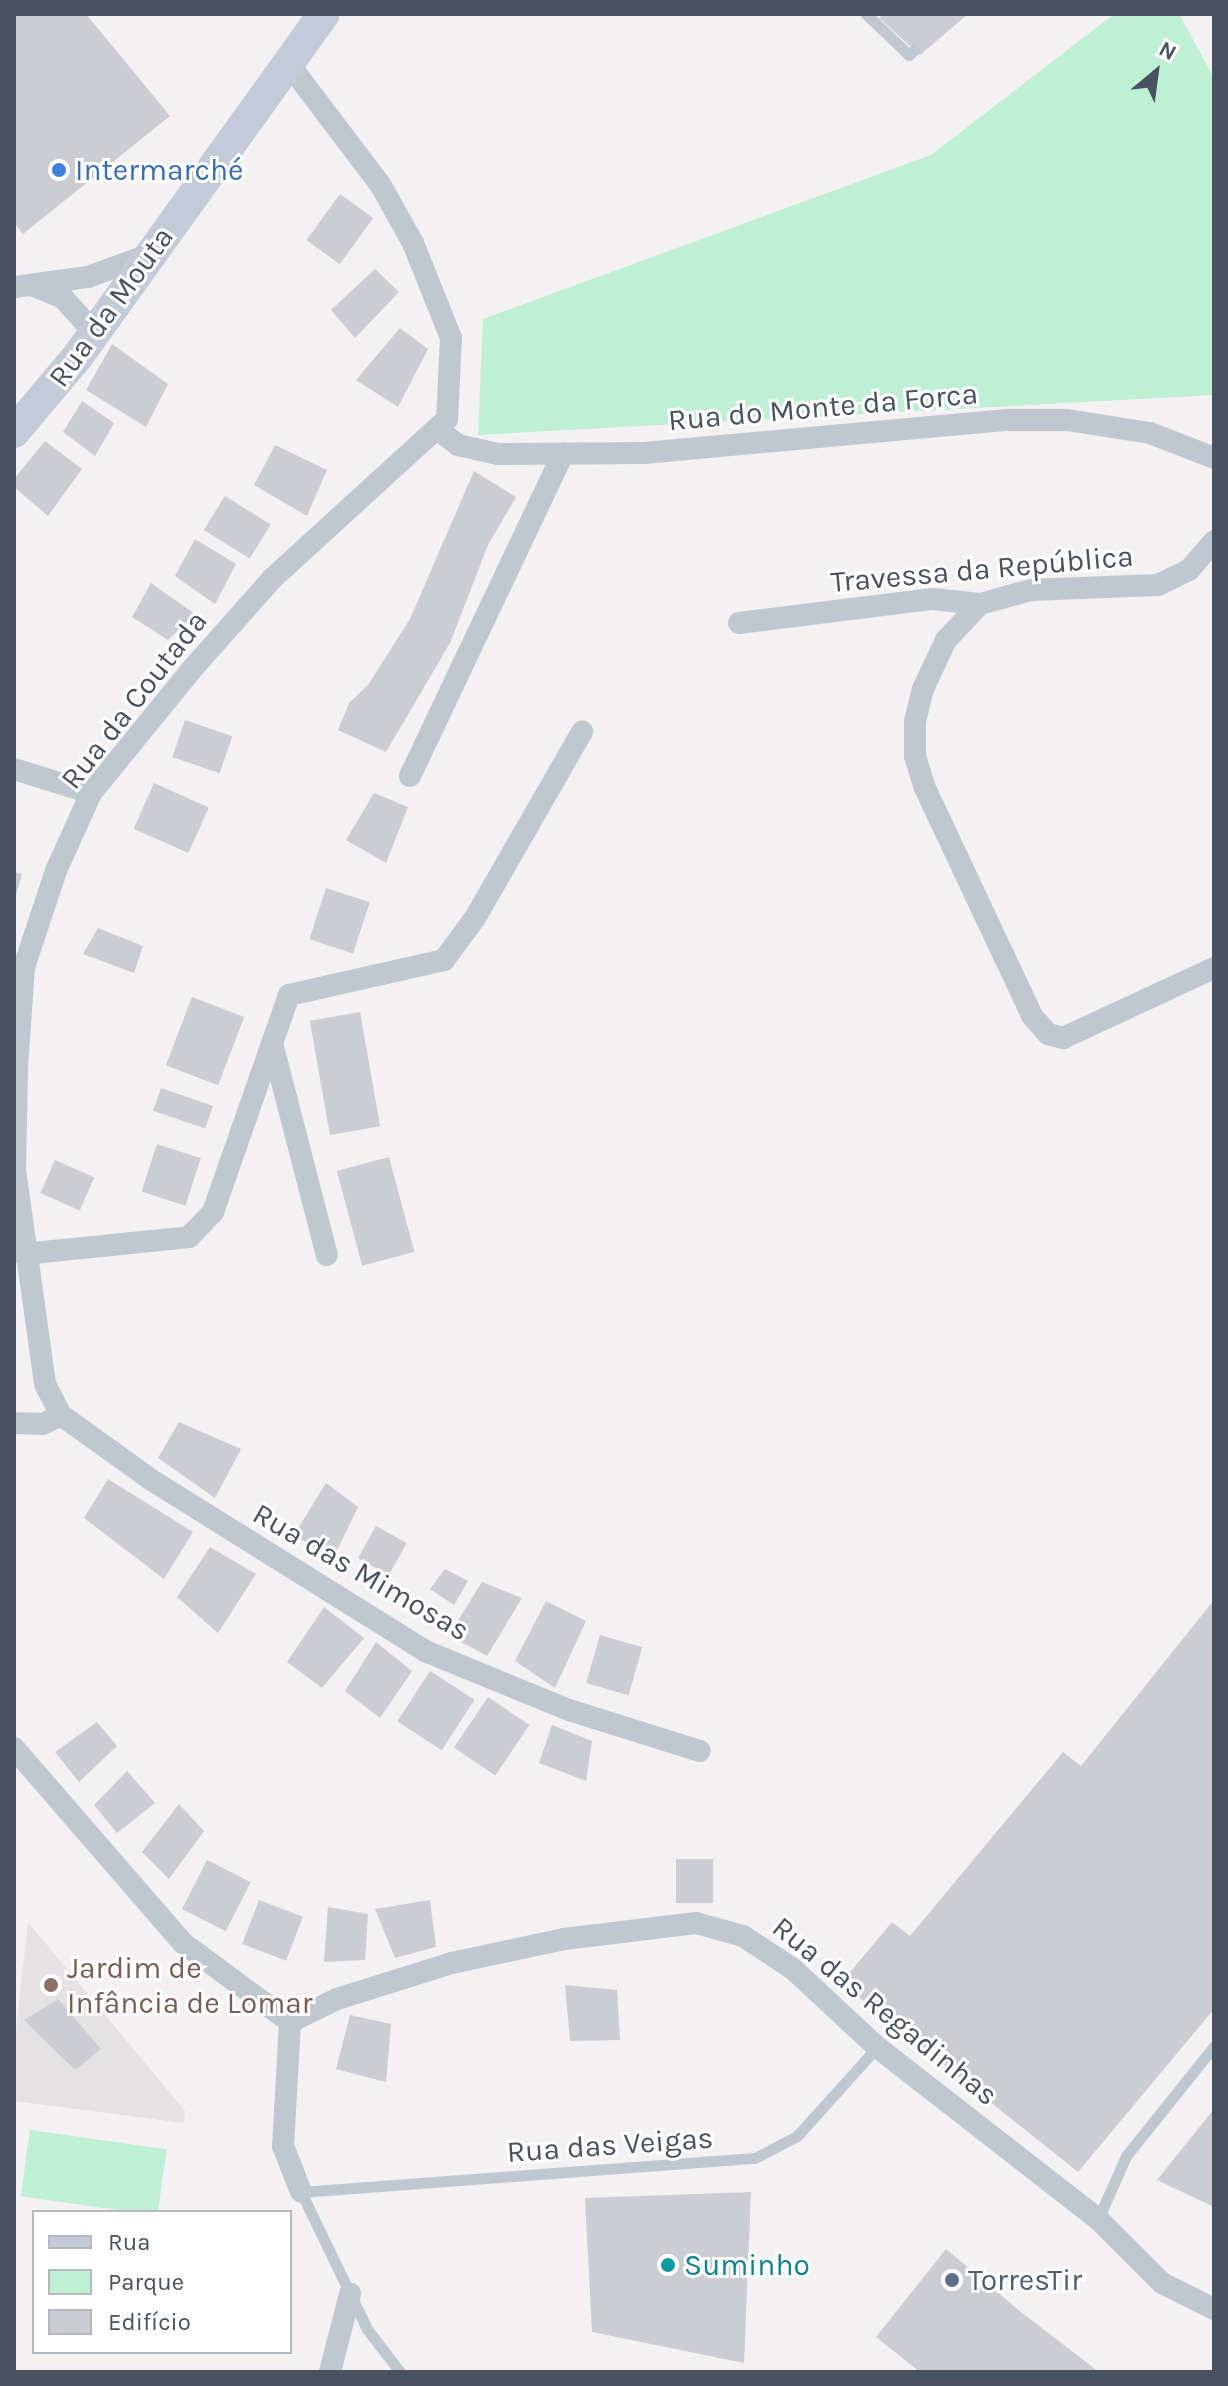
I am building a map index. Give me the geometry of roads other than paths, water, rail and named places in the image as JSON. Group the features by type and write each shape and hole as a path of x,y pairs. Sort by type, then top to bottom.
{"main road":[{"name":"Rua da Mouta","path":"14,432 44,401 320,18"}],"street":[{"path":"288,63 380,184 413,243 451,338 447,419 437,429"},
{"path":"23,286 88,277 148,255"},
{"path":"23,286 63,298 94,332"},
{"name":"Rua do Monte da Forca","path":"437,429 458,445 498,454 644,453 1008,420 1067,420 1150,433 1214,458"},
{"name":"Rua da Coutada","path":"61,1415 45,1384 23,1254 15,1170 24,967 56,871 91,793 272,579 437,429"},
{"path":"410,776 563,454"},
{"name":"Travessa da República","path":"739,623 933,599 980,604 1031,590 1158,585 1189,570 1214,541"},
{"path":"980,604 946,640 923,689 915,722 915,756 924,786 1032,1016 1048,1034 1063,1038 1214,968"},
{"path":"23,1254 189,1237 213,1212 289,995 444,960 475,918 582,732"},
{"path":"14,769 91,793"},
{"path":"272,1043 327,1255"},
{"path":"14,1423 43,1424 61,1415"},
{"name":"Rua das Mimosas","path":"61,1415 163,1487 425,1651 569,1710 700,1751"},
{"path":"14,1748 183,1943 290,2022 283,2146 301,2192"},
{"name":"Rua das Regadinhas","path":"290,2022 337,1999 452,1963 637,1927 696,1923 743,1936 793,1969 877,2047 1098,2219 1162,2283 1214,2309"},
{"path":"330,2372 350,2294"}],"lane":[{"path":"866,14 909,55 914,50"},
{"path":"1098,2219 1126,2156 1214,2046"},
{"name":"Rua das Veigas","path":"301,2192 755,2158 797,2136 877,2047"},
{"path":"301,2192 367,2329 400,2372"}],"place":[{"name":"Intermarché","path":"59,170"},
{"name":"Jardim de Infância de Lomar","path":"51,1985"},
{"name":"Suminho","path":"668,2265"},
{"name":"TorresTir","path":"952,2280"}]}
